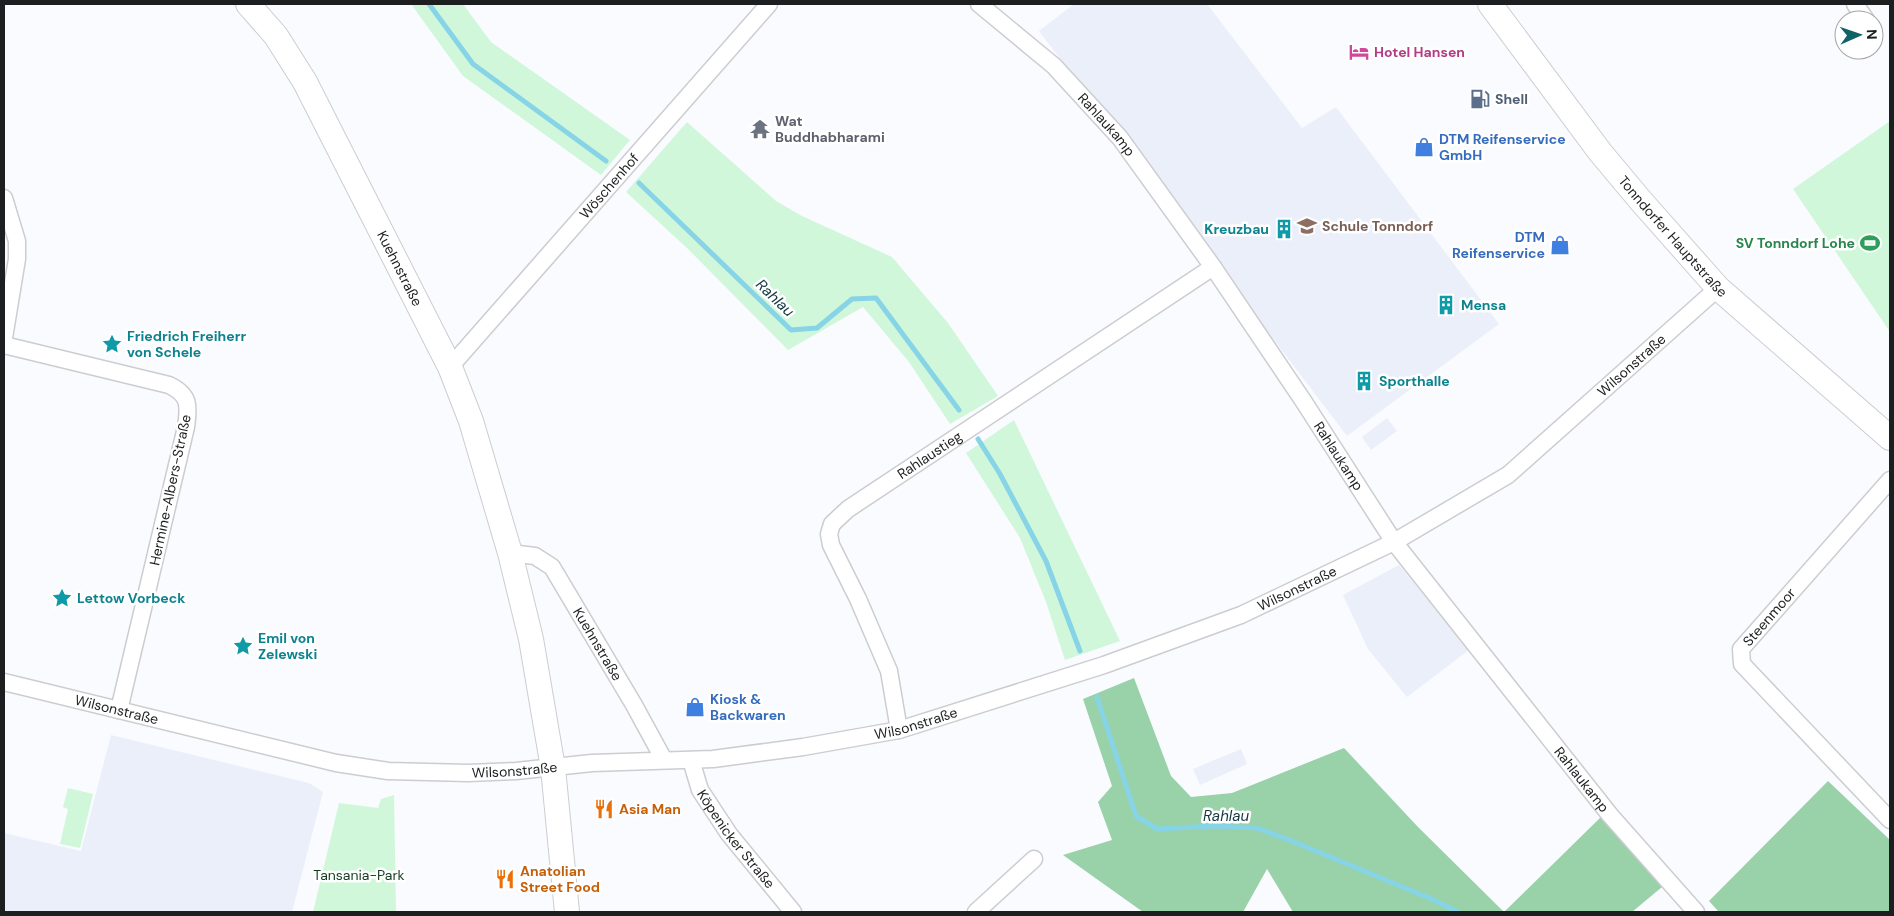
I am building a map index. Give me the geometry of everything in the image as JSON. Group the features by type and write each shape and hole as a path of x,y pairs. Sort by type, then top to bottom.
{"street":[{"name":"Kuehnstraße","path":"248,4 276,36 305,82 450,367 471,420 510,553 531,639 553,768 567,912"},
{"name":"Wöschenhof","path":"450,367 769,4"},
{"name":"Rahlaukamp","path":"979,4 1054,66 1120,138 1213,267 1304,402 1394,542 1610,815 1696,912"},
{"name":"Tonndorfer Hauptstraße","path":"1490,4 1600,152 1640,201 1718,288 1890,438"},
{"path":"4,198 17,241 17,259 4,338"},
{"name":"Rahlaustieg","path":"899,730 889,671 858,600 831,545 829,534 832,524 838,517 856,504 1213,267"},
{"name":"Wilsonstraße","path":"4,682 336,763 365,768 435,773 516,771 592,763 691,760 803,747 899,730 1104,665 1241,614 1394,542 1508,475 1718,288"},
{"name":"Hermine-Albers-Straße","path":"4,345 168,385 186,398 188,412 186,427 119,710"},
{"name":"Steenmoor","path":"1890,480 1741,649 1742,664 1890,820"},
{"name":"Kuehnstraße","path":"510,553 534,556 552,567 634,705 664,760"},
{"name":"Köpenicker Straße","path":"691,760 700,790 714,812 729,834 793,912"},
{"path":"976,912 1034,859"}],"shaded area":[{"name":"Schule Tonndorf","path":"1074,4 1207,4 1302,128 1336,107 1499,324 1347,436 1039,31"},
{"path":"1387,418 1397,431 1371,450 1362,437"},
{"path":"1399,565 1469,650 1407,697 1368,649 1343,595"},
{"path":"111,735 309,783 323,792 292,912 4,912 4,833 81,851"},
{"path":"1241,749 1247,764 1200,785 1193,769"}],"green space":[{"path":"411,4 463,4 491,42 630,140 601,175 463,76"},
{"name":"SV Tonndorf Lohe","path":"1890,121 1890,332 1793,189"},
{"path":"687,122 776,201 802,216 892,257 948,323 998,396 950,424 909,362 863,307 788,350 687,248 626,192"},
{"path":"1014,420 1120,641 1065,660 1046,602 1020,538 966,453"},
{"path":"1134,678 1171,776 1191,797 1232,793 1344,748 1418,827 1504,912 1293,912 1267,869 1243,912 1143,912 1063,855 1112,840 1098,802 1112,786 1083,699"},
{"path":"1828,781 1890,840 1890,912 1719,912 1709,901"},
{"path":"68,788 93,794 80,848 60,844 68,809 63,807"},
{"name":"Tansania-Park","path":"394,795 396,912 313,912 339,803 378,808 381,799"},
{"path":"1602,816 1662,887 1632,912 1504,912"}],"waterway":[{"name":"Rahlau","path":"429,4 473,64 606,161"},
{"name":"Rahlau","path":"639,183 791,330 817,328 852,299 876,298 959,410"},
{"name":"Rahlau","path":"978,439 1000,474 1046,561 1080,651"},
{"name":"Rahlau","path":"1097,697 1136,816 1157,829 1213,826 1257,828 1434,900 1458,912"}],"place":[{"name":"Hotel Hansen","path":"1359,52"},
{"name":"Shell","path":"1480,99"},
{"name":"Wat Buddhabharami","path":"760,129"},
{"name":"DTM Reifenservice GmbH","path":"1424,147"},
{"name":"Schule Tonndorf","path":"1307,226"},
{"name":"Kreuzbau","path":"1284,229"},
{"name":"SV Tonndorf Lohe","path":"1870,243"},
{"name":"DTM Reifenservice","path":"1560,245"},
{"name":"Mensa","path":"1446,305"},
{"name":"Friedrich Freiherr von Schele","path":"112,344"},
{"name":"Sporthalle","path":"1364,381"},
{"name":"Lettow Vorbeck","path":"62,598"},
{"name":"Emil von Zelewski","path":"243,646"},
{"name":"Kiosk & Backwaren","path":"695,707"},
{"name":"Asia Man","path":"604,809"},
{"name":"Anatolian Street Food","path":"505,879"}]}
